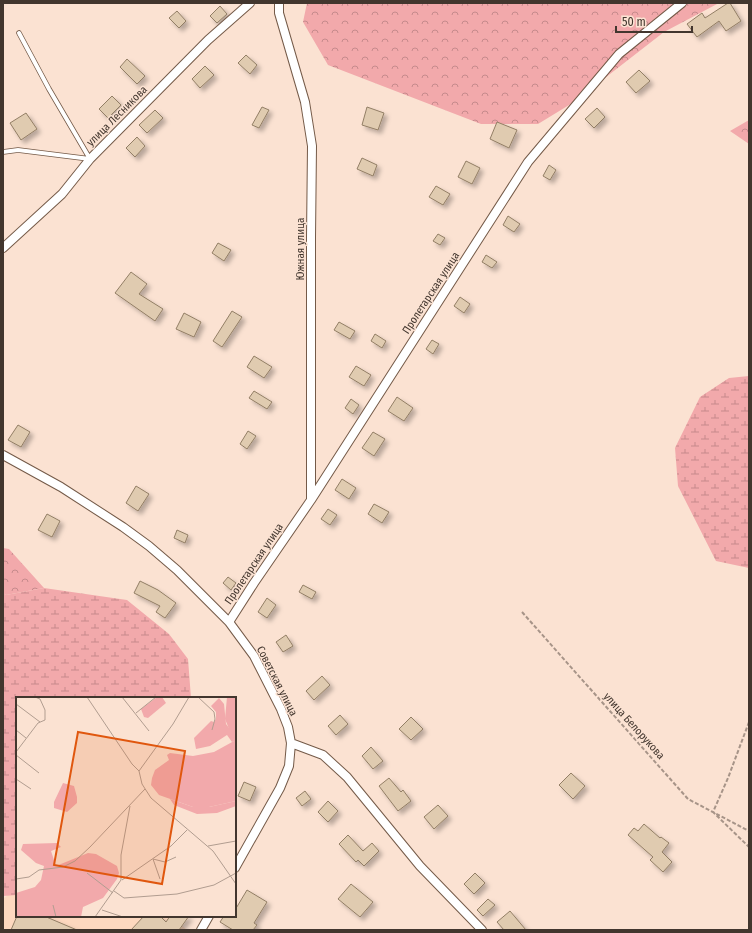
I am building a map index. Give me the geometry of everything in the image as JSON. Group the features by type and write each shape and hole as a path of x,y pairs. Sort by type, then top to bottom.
{"street":[{"name":"улица Лесникова","path":"3,248 62,194 90,159 208,40 250,3"},
{"name":"Южная улица","path":"279,3 279,14 305,102 312,146 311,500"},
{"name":"Пролетарская улица","path":"229,622 311,500 528,162 619,54 682,3"},
{"name":"Советская улица","path":"3,455 61,487 123,527 149,546 177,570 229,622 254,656 281,709 292,743"},
{"path":"236,866 280,788 289,766 292,743 323,755 347,777 420,866 482,930"},
{"path":"201,930 208,917"}],"lane":[{"path":"19,33 49,89 90,159"},
{"path":"3,152 18,150 90,159"}],"path":[{"name":"улица Белорукова","path":"522,612 688,799 749,831"},
{"path":"749,722 728,778 713,812 749,847"}],"shaded area":[{"path":"8,895 16,895 16,917 172,917 187,930 3,930 3,899"}],"green space":[{"path":"307,3 719,3 664,32 574,102 538,124 481,124 328,65 303,22"},
{"path":"749,120 749,144 730,131"},
{"path":"749,376 749,568 716,561 678,486 675,448 700,397 729,378"},
{"path":"3,548 9,549 44,588 6,595 3,593"},
{"path":"44,588 127,600 169,634 188,659 191,697 16,697 16,895 3,896 3,593 6,595"}],"building":[{"path":"730,3 741,21 726,31 719,21 697,37 687,24 702,13 705,18"},
{"path":"220,6 227,14 217,23 210,16"},
{"path":"177,11 186,21 179,28 169,18"},
{"path":"246,55 257,65 250,74 238,63"},
{"path":"127,59 145,76 137,84 120,67"},
{"path":"205,66 214,75 200,88 192,79"},
{"path":"639,70 650,81 636,93 626,82"},
{"path":"112,96 121,105 108,118 99,109"},
{"path":"262,107 269,110 259,128 252,125"},
{"path":"367,107 384,113 378,130 362,125"},
{"path":"597,108 605,117 594,128 585,119"},
{"path":"155,110 163,118 147,133 139,125"},
{"path":"26,113 37,129 21,140 10,123"},
{"path":"497,122 517,130 509,148 490,139"},
{"path":"137,137 145,146 135,157 126,148"},
{"path":"362,158 377,165 373,176 357,169"},
{"path":"466,161 480,168 472,184 458,177"},
{"path":"549,165 556,170 550,180 543,176"},
{"path":"436,186 450,194 443,205 429,197"},
{"path":"508,216 520,224 514,232 503,225"},
{"path":"438,234 445,238 440,245 433,241"},
{"path":"218,243 231,250 224,261 212,253"},
{"path":"486,255 497,262 492,268 482,262"},
{"path":"131,272 147,284 139,294 163,309 155,321 115,293"},
{"path":"460,297 470,304 464,313 454,306"},
{"path":"232,311 242,317 222,347 213,341"},
{"path":"184,313 201,322 194,337 176,329"},
{"path":"339,322 355,331 350,339 334,330"},
{"path":"375,334 386,341 382,348 371,341"},
{"path":"432,340 439,344 433,354 426,349"},
{"path":"254,356 272,367 264,378 247,367"},
{"path":"356,366 371,375 364,386 349,377"},
{"path":"254,391 272,402 267,409 249,398"},
{"path":"397,397 413,408 404,421 388,411"},
{"path":"351,399 359,405 353,414 345,408"},
{"path":"18,425 30,432 21,447 8,440"},
{"path":"248,431 256,436 247,449 240,444"},
{"path":"373,432 385,439 374,456 362,448"},
{"path":"342,479 356,488 349,499 335,490"},
{"path":"136,486 149,494 138,511 126,503"},
{"path":"374,504 389,512 382,523 368,514"},
{"path":"328,509 337,515 330,525 321,519"},
{"path":"47,514 60,521 52,537 38,530"},
{"path":"177,530 188,535 185,543 174,538"},
{"path":"228,577 236,583 231,590 223,583"},
{"path":"140,581 158,590 176,603 165,618 156,612 160,606 134,593"},
{"path":"303,585 316,592 312,599 299,592"},
{"path":"267,598 276,605 267,618 258,612"},
{"path":"286,635 293,646 283,652 276,642"},
{"path":"322,676 330,685 314,700 306,691"},
{"path":"340,715 348,724 336,735 328,726"},
{"path":"411,717 423,729 411,740 399,729"},
{"path":"371,747 383,761 373,769 362,756"},
{"path":"571,773 585,786 573,799 559,785"},
{"path":"389,778 401,792 403,790 411,801 398,811 379,786"},
{"path":"244,782 256,787 250,801 238,796"},
{"path":"305,791 311,799 302,806 296,798"},
{"path":"328,801 338,811 328,822 318,812"},
{"path":"438,805 448,816 434,829 424,817"},
{"path":"644,824 660,838 661,837 669,843 662,852 672,862 663,872 650,860 653,857 628,835 634,828 638,831"},
{"path":"348,835 363,851 372,843 379,851 364,866 358,860 356,862 339,844"},
{"path":"475,873 485,883 474,894 464,884"},
{"path":"351,884 373,902 360,917 338,899"},
{"path":"247,890 267,902 254,923 257,925 253,930 233,930 220,922 223,917 236,917 236,908"},
{"path":"488,899 495,905 483,916 477,910"},
{"path":"510,911 526,930 504,930 497,922"},
{"path":"17,917 46,917 77,930 11,930"},
{"path":"143,917 161,917 166,922 169,917 188,917 179,930 131,930"}]}
